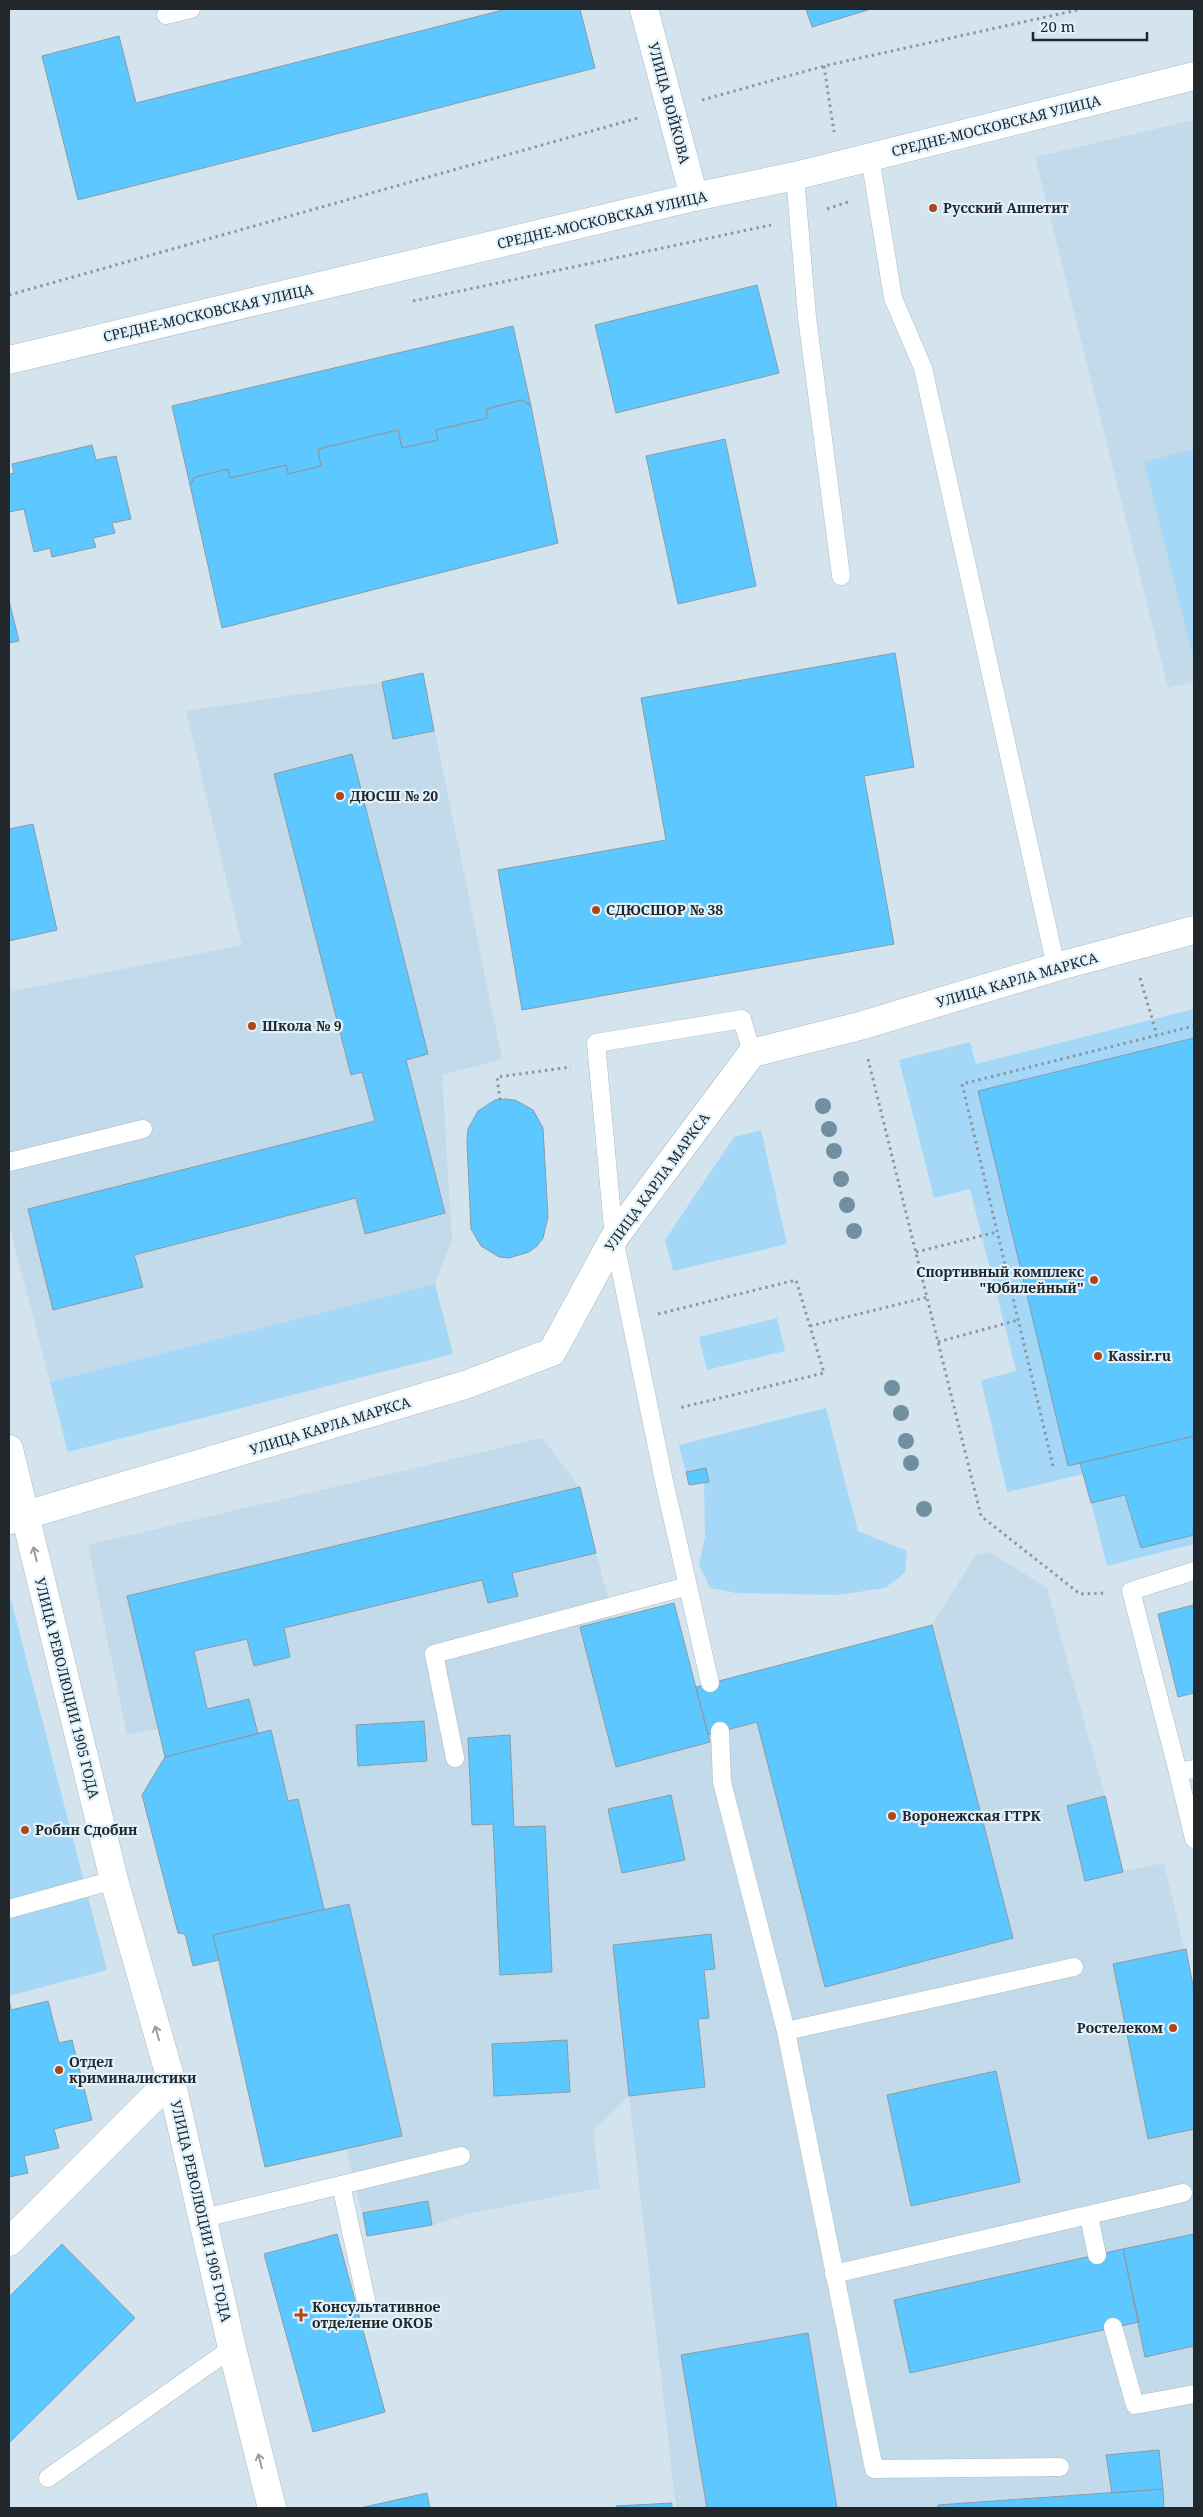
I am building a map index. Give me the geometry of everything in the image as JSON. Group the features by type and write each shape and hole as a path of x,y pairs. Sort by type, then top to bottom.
{"street":[{"name":"УЛИЦА ВОЙКОВА","path":"644,9 694,198"},
{"name":"СРЕДНЕ-МОСКОВСКАЯ УЛИЦА","path":"9,360 694,198 795,176 1194,76"},
{"name":"УЛИЦА КАРЛА МАРКСА","path":"17,1518 465,1385 552,1352 614,1238 752,1053 860,1026 1056,967 1194,930"},
{"name":"УЛИЦА РЕВОЛЮЦИИ 1905 ГОДА","path":"9,1450 17,1518 114,1880 171,2080 204,2218 232,2348 272,2508"},
{"path":"9,2242 171,2080"}],"lane":[{"path":"166,15 191,9"},
{"path":"870,157 894,298 923,368 1056,967"},
{"path":"795,176 807,317 840,576"},
{"path":"710,1683 650,1415 614,1238 596,1043 742,1019 752,1053"},
{"path":"9,1162 143,1128"},
{"path":"1194,1571 1131,1591 1186,1770 1194,1839"},
{"path":"455,1758 434,1654 688,1586"},
{"path":"720,1731 722,1782 786,2031 874,2469 1060,2467"},
{"path":"9,1909 114,1880"},
{"path":"786,2031 1074,1967"},
{"path":"204,2218 461,2156"},
{"path":"341,2185 367,2304"},
{"path":"834,2274 1183,2193"},
{"path":"1089,2216 1097,2255"},
{"path":"1113,2327 1136,2405 1194,2394"},
{"path":"48,2478 232,2348"}],"path":[{"path":"9,295 824,66 1082,9"},
{"path":"1148,1003 1157,1035"},
{"path":"860,1026 981,1516 1080,1594 1131,1591"},
{"path":"1053,1466 962,1084 1194,1026"},
{"path":"500,1100 497,1077 598,1064"},
{"path":"916,1252 997,1232"},
{"path":"631,1320 796,1280 824,1373 650,1415"},
{"path":"810,1326 928,1297"},
{"path":"938,1342 1018,1320"}],"shaded area":[{"path":"1194,120 1194,682 1168,688 1035,157"},
{"path":"1194,449 1194,657 1193,657 1144,462"},
{"name":"Школа № 9","path":"423,673 502,1059 442,1075 452,1240 435,1284 50,1382 9,1224 9,992 242,945 186,711 382,682"},
{"name":"Спортивный комплекс \"Юбилейный\"","path":"1194,1009 1194,1544 1107,1566 1084,1474 1007,1492 981,1380 1016,1371 970,1189 934,1198 899,1060 970,1042 976,1064"},
{"path":"761,1130 787,1244 673,1271 665,1240 734,1137"},
{"path":"435,1284 453,1354 68,1452 50,1382"},
{"path":"777,1318 785,1351 707,1370 699,1337"},
{"path":"826,1408 858,1531 907,1551 905,1573 885,1588 838,1595 736,1593 710,1588 699,1565 705,1537 704,1483 689,1485 679,1445"},
{"path":"542,1438 580,1487 613,1618 674,1603 696,1687 932,1625 975,1556 990,1552 1047,1588 1105,1796 1123,1871 1164,1863 1194,1991 1194,2508 676,2508 629,2096 593,2131 600,2188 468,2214 432,2225 367,2236 347,2150 265,2167 219,1960 185,1934 178,1933 142,1795 165,1757 159,1729 127,1735 88,1545"},
{"path":"9,1592 107,1970 9,1996"}],"building":[{"path":"507,9 580,9 595,68 78,200 42,56 119,36 136,103"},
{"path":"806,9 871,9 812,27"},
{"path":"757,285 779,373 616,413 595,325"},
{"path":"513,326 531,406 522,400 486,409 488,418 436,430 438,440 402,448 398,430 318,449 321,466 288,474 286,465 230,478 228,469 195,477 190,485 172,406"},
{"path":"522,400 531,406 558,543 222,628 190,485 195,477 228,469 230,478 286,465 288,474 321,466 318,449 398,430 402,448 438,440 436,430 488,418 486,409"},
{"path":"725,439 756,586 678,604 646,456"},
{"path":"92,445 96,460 116,456 131,519 112,523 115,533 93,538 96,547 52,557 50,548 34,552 24,509 9,512 9,474 14,473 12,464"},
{"path":"9,601 19,641 9,643"},
{"path":"895,653 914,767 864,776 894,944 522,1010 498,870 666,840 641,698"},
{"path":"423,673 434,731 393,739 382,682"},
{"path":"352,754 428,1054 406,1060 445,1213 365,1234 356,1198 134,1255 143,1287 53,1310 28,1209 375,1121 362,1072 351,1075 274,774"},
{"path":"33,824 57,930 9,941 9,829"},
{"name":"Спортивный комплекс \"Юбилейный\"","path":"1194,1038 1194,1436 1068,1466 978,1091"},
{"path":"495,1100 515,1100 533,1110 543,1128 548,1217 543,1238 537,1246 529,1252 509,1258 499,1257 481,1246 471,1229 467,1142 468,1129 478,1111"},
{"path":"1194,1436 1194,1535 1141,1548 1125,1495 1091,1503 1080,1463"},
{"path":"706,1468 709,1482 689,1485 686,1472"},
{"path":"580,1487 596,1553 512,1573 518,1596 488,1603 482,1580 284,1628 290,1657 254,1666 247,1639 194,1651 207,1709 249,1699 258,1734 165,1757 127,1596"},
{"path":"674,1603 710,1742 616,1767 580,1627"},
{"path":"1194,1605 1194,1693 1178,1697 1158,1614"},
{"path":"932,1625 1013,1938 825,1987 757,1722 708,1735 696,1687"},
{"path":"424,1721 427,1761 358,1766 356,1725"},
{"path":"271,1730 288,1801 298,1799 324,1909 213,1935 219,1960 193,1966 185,1934 178,1933 142,1795 165,1757"},
{"path":"510,1735 514,1827 545,1826 552,1972 500,1975 493,1824 472,1825 468,1738"},
{"path":"671,1795 685,1860 622,1873 608,1809"},
{"path":"1105,1796 1123,1872 1085,1881 1067,1806"},
{"path":"349,1904 402,2136 265,2167 213,1935"},
{"path":"711,1934 715,1969 704,1970 709,2018 698,2019 705,2087 629,2096 613,1945"},
{"path":"1186,1949 1194,1991 1194,2129 1148,2139 1113,1964"},
{"path":"9,2000 11,2010 48,2001 59,2043 72,2040 92,2120 54,2129 59,2148 24,2156 28,2173 9,2177"},
{"path":"567,2040 570,2092 494,2096 492,2044"},
{"path":"996,2071 1020,2182 911,2206 887,2095"},
{"path":"428,2201 432,2225 367,2236 363,2213"},
{"path":"337,2234 385,2412 313,2432 264,2254"},
{"path":"1194,2234 1194,2346 1145,2357 1123,2249"},
{"path":"62,2244 135,2318 9,2443 9,2297"},
{"path":"1123,2249 1139,2322 910,2373 894,2300"},
{"path":"808,2333 837,2508 707,2508 681,2355"},
{"path":"1159,2450 1163,2489 1112,2493 1106,2455"},
{"path":"1163,2489 1164,2508 938,2508 938,2505"},
{"path":"427,2493 430,2508 360,2508"},
{"path":"672,2503 672,2508 616,2508 616,2506"}],"place":[{"name":"Русский Аппетит","path":"933,208"},
{"name":"ДЮСШ № 20","path":"340,796"},
{"name":"СДЮСШОР № 38","path":"596,910"},
{"name":"Школа № 9","path":"252,1026"},
{"name":"Спортивный комплекс \"Юбилейный\"","path":"1094,1280"},
{"name":"Kassir.ru","path":"1098,1356"},
{"name":"Воронежская ГТРК","path":"892,1816"},
{"name":"Робин Сдобин","path":"25,1830"},
{"name":"Ростелеком","path":"1173,2028"},
{"name":"Отдел криминалистики","path":"59,2070"},
{"name":"Консультативное отделение ОКОБ","path":"301,2315"}]}
